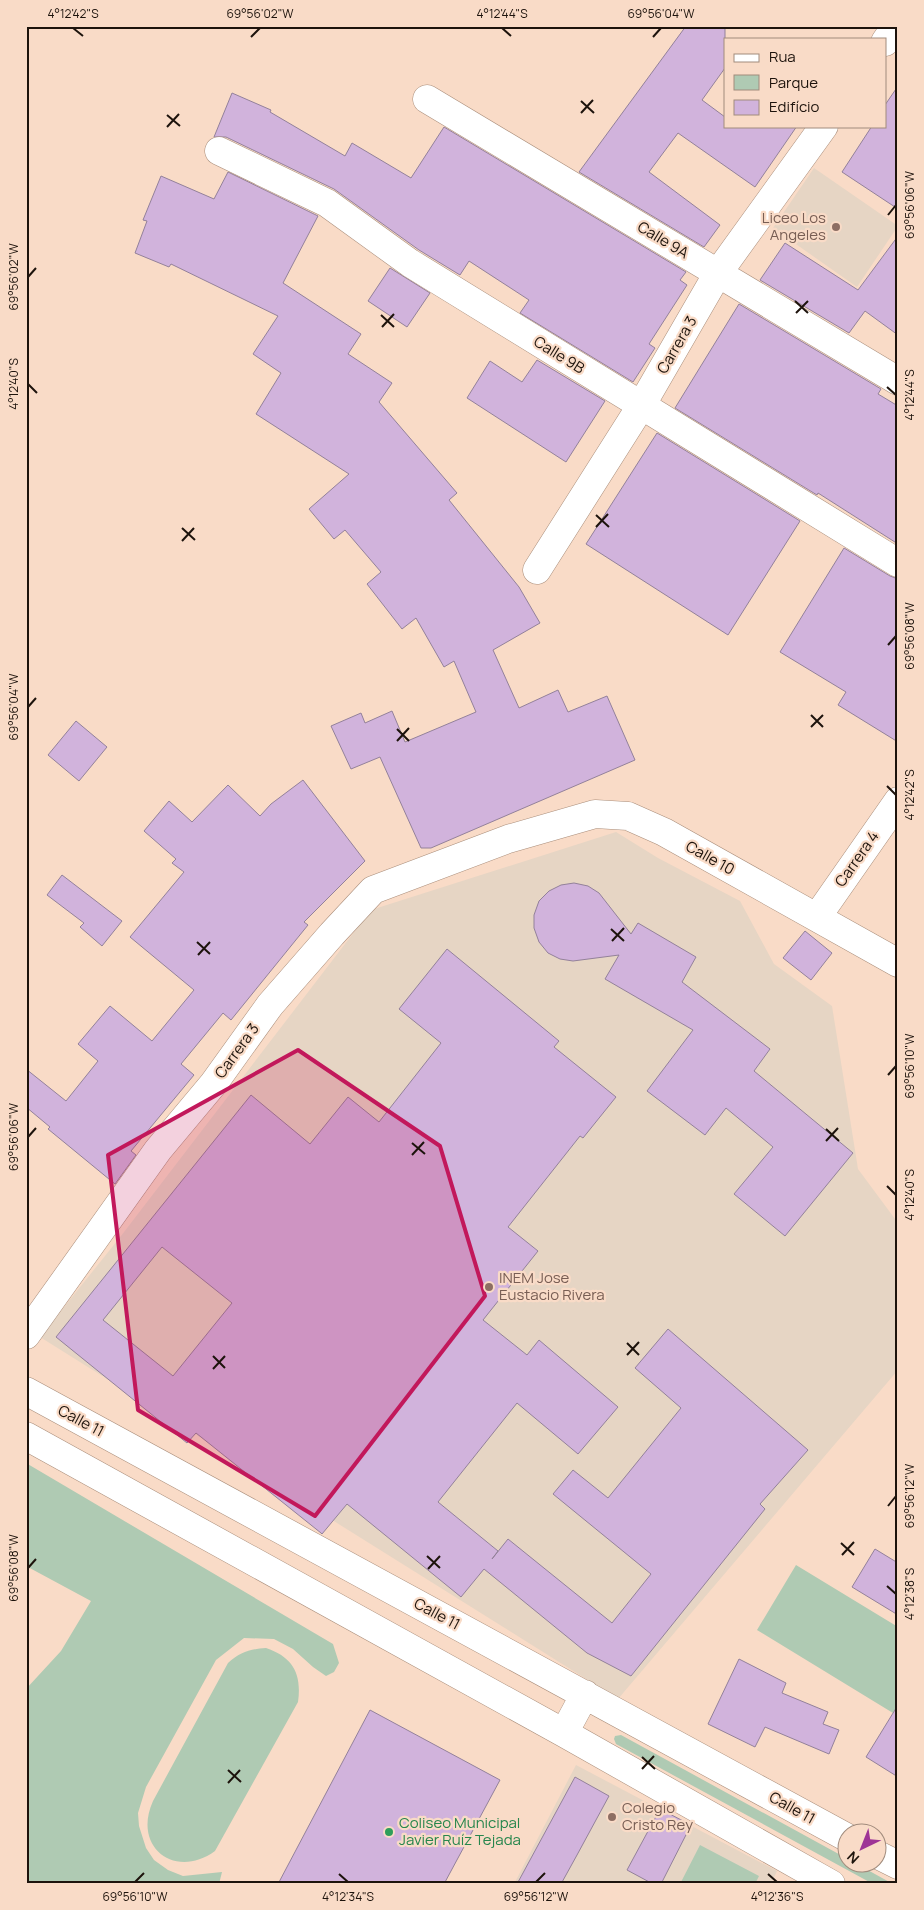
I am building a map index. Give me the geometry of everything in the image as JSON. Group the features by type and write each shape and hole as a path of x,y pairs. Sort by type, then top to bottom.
{"street":[{"path":"886,41 896,26"},
{"name":"Calle 9A","path":"427,99 898,382"},
{"name":"Carrera 3","path":"537,570 641,406 718,273 823,128"},
{"name":"Calle 9B","path":"219,151 327,203 410,263 898,563"},
{"name":"Carrera 4","path":"817,917 898,801"},
{"name":"Calle 10","path":"508,839 595,814 628,816 664,832 898,963"},
{"name":"Carrera 3","path":"26,1335 158,1150 214,1083 270,1005 373,890 508,839"},
{"name":"Calle 11","path":"26,1391 836,1832"},
{"path":"26,1436 564,1733 831,1884"},
{"path":"564,1733 585,1694"},
{"path":"886,1859 898,1865"}],"highlighted area":[{"path":"298,1050 440,1146 485,1296 315,1516 138,1410 108,1155"}],"shaded area":[{"name":"Liceo Los Angeles","path":"814,168 898,226 857,287 773,228"},
{"name":"INEM Jose Eustacio Rivera","path":"616,832 658,858 740,901 774,964 832,1006 858,1169 898,1223 898,1370 618,1699 40,1337 121,1236 371,910"},
{"name":"Colegio Cristo Rey","path":"576,1765 777,1871 771,1884 514,1884"}],"green space":[{"path":"26,1463 333,1644 339,1663 334,1672 326,1676 293,1649 274,1639 244,1638 216,1660 146,1787 138,1813 139,1826 146,1848 154,1860 168,1870 183,1876 222,1872 219,1884 26,1884 26,1689 61,1651 91,1601 26,1566"},
{"path":"796,1565 898,1627 898,1705 893,1713 757,1630"},
{"path":"266,1648 283,1656 294,1668 298,1683 298,1702 215,1851 200,1859 185,1862 172,1860 161,1854 153,1845 148,1832 148,1818 153,1801 228,1663 246,1652"},
{"path":"621,1735 836,1853 836,1864 616,1744 615,1736"},
{"path":"700,1845 759,1876 755,1884 680,1884"},
{"path":"851,1872 871,1872 893,1884 873,1884"}],"building":[{"path":"686,26 725,26 724,69 702,100 724,116 724,128 796,128 755,187 678,133 649,172 720,225 704,247 579,172"},
{"path":"898,86 898,209 842,172 871,128 886,128 886,104"},
{"path":"232,93 271,110 270,112 345,156 352,143 411,178 444,127 686,272 680,280 687,285 649,344 655,348 633,382 520,313 529,300 469,261 460,275 419,250 334,189 226,137 214,137"},
{"path":"228,172 318,216 283,283 361,334 348,354 392,383 379,402 457,493 449,500 519,587 540,623 493,650 519,708 558,690 568,712 607,696 635,760 431,848 421,848 380,757 351,769 331,726 361,713 365,723 392,711 405,742 476,712 454,661 444,667 416,618 402,629 367,584 381,572 345,530 334,539 309,509 349,474 256,414 281,373 253,354 278,316 171,264 169,267 135,253 147,221 143,220 161,176 214,199"},
{"path":"898,236 898,335 865,311 849,333 760,280 785,243 858,290"},
{"path":"390,268 430,293 407,327 368,301"},
{"path":"739,304 881,389 878,394 898,406 898,544 818,493 817,495 675,408"},
{"path":"537,360 605,401 566,462 467,398 490,361 522,382"},
{"path":"657,433 800,521 728,635 586,544"},
{"path":"844,548 898,579 898,742 838,705 846,692 780,652"},
{"path":"76,721 107,747 79,781 48,755"},
{"path":"303,780 365,861 304,922 308,925 231,1020 223,1013 181,1064 194,1075 131,1151 136,1155 115,1184 48,1129 50,1127 26,1107 26,1069 66,1101 98,1061 78,1044 110,1006 152,1041 194,990 130,937 184,872 172,863 176,859 144,831 169,801 192,822 228,785 260,816 271,804"},
{"path":"62,875 122,921 102,946 80,927 84,923 47,895"},
{"path":"574,883 588,886 599,893 631,934 638,923 696,957 682,982 770,1049 754,1071 853,1153 785,1236 734,1194 773,1147 726,1108 705,1135 647,1091 693,1030 605,979 619,955 573,961 560,959 548,953 539,942 534,928 534,915 539,901 549,891 561,885"},
{"path":"805,931 832,953 811,980 783,958"},
{"path":"447,949 559,1041 554,1047 616,1097 583,1138 580,1136 508,1227 538,1251 483,1320 527,1355 539,1340 618,1407 578,1454 517,1403 438,1502 498,1551 492,1559 508,1539 612,1623 651,1574 553,1494 573,1470 608,1498 681,1408 635,1368 668,1329 808,1450 760,1504 765,1509 631,1676 587,1653 484,1569 461,1597 347,1504 322,1534 196,1433 187,1443 56,1337 251,1095 310,1144 348,1097 379,1122 441,1043 399,1009","holes":["162,1247 232,1303 173,1376 103,1320"]},
{"path":"875,1549 898,1563 898,1615 852,1587"},
{"path":"739,1659 786,1683 782,1693 828,1712 823,1724 839,1730 829,1754 765,1727 755,1747 708,1724"},
{"path":"898,1705 898,1777 866,1757"},
{"name":"Coliseo Municipal Javier Ruíz Tejada","path":"370,1710 500,1780 444,1884 278,1884"},
{"path":"575,1777 609,1796 561,1884 517,1884"},
{"path":"660,1809 691,1825 661,1884 653,1884 627,1870"}],"place":[{"name":"Liceo Los Angeles","path":"836,227"},
{"name":"INEM Jose Eustacio Rivera","path":"489,1287"},
{"name":"Colegio Cristo Rey","path":"612,1817"},
{"name":"Coliseo Municipal Javier Ruíz Tejada","path":"389,1832"}]}
